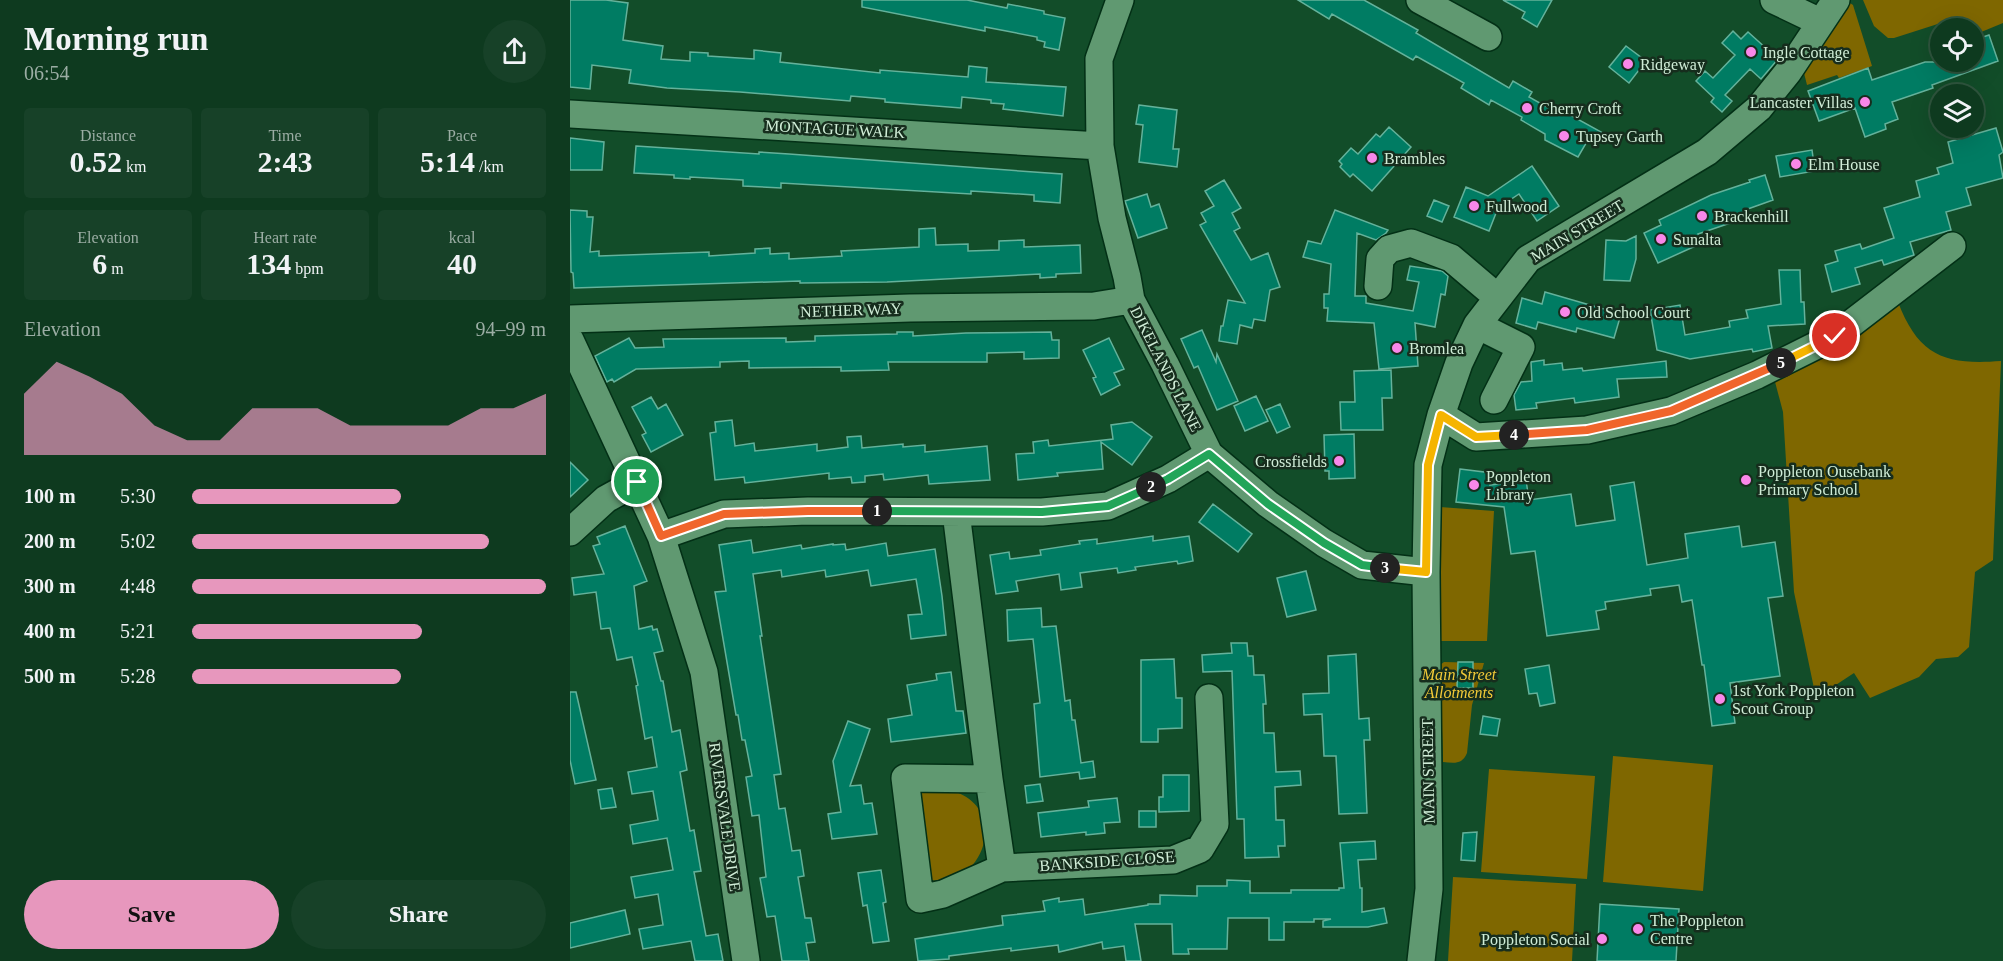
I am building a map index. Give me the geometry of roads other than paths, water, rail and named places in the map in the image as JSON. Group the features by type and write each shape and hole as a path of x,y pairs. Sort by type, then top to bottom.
{"street":[{"name":"DIKELANDS LANE","path":"1120,0 1099,59 1100,146 1112,218 1131,300 1209,454 1268,504 1324,543 1362,565 1426,572"},
{"path":"1420,0 1488,37"},
{"path":"1774,0 1820,22"},
{"name":"MAIN STREET","path":"1421,961 1429,889 1426,572 1428,465 1441,415 1460,363 1478,325 1528,259 1707,152 1760,108 1788,72 1836,0"},
{"name":"MONTAGUE WALK","path":"570,114 1100,146"},
{"path":"1378,286 1380,259 1389,249 1410,243 1451,258 1497,297"},
{"path":"1441,415 1476,437 1587,430 1671,411 1757,375 1835,336 1952,246"},
{"name":"NETHER WAY","path":"570,319 910,308 1094,306 1131,300"},
{"path":"1478,325 1533,347 1494,400"},
{"name":"RIVERSVALE DRIVE","path":"570,340 661,536 704,672 746,961"},
{"path":"661,536 724,514 808,511 1042,512 1108,506 1168,479 1209,454"},
{"path":"570,532 606,499 637,482"},
{"path":"956,512 1002,868"},
{"name":"BANKSIDE CLOSE","path":"989,779 905,778 920,899 942,894 1002,868 1173,860 1200,849 1215,824 1209,698"}],"place":[{"name":"Ingle Cottage","path":"1751,52"},
{"name":"Ridgeway","path":"1628,64"},
{"name":"Lancaster Villas","path":"1865,102"},
{"name":"Cherry Croft","path":"1527,108"},
{"name":"Tupsey Garth","path":"1564,136"},
{"name":"Brambles","path":"1372,158"},
{"name":"Elm House","path":"1796,164"},
{"name":"Fullwood","path":"1474,206"},
{"name":"Brackenhill","path":"1702,216"},
{"name":"Sunalta","path":"1661,239"},
{"name":"Old School Court","path":"1565,312"},
{"name":"Bromlea","path":"1397,348"},
{"name":"Crossfields","path":"1339,461"},
{"name":"Poppleton Ousebank Primary School","path":"1746,480"},
{"name":"Poppleton Library","path":"1474,485"},
{"name":"1st York Poppleton Scout Group","path":"1720,699"},
{"name":"The Poppleton Centre","path":"1638,929"},
{"name":"Poppleton Social","path":"1602,939"}],"park label":[{"name":"Main Street Allotments","path":"1459,683"}]}
